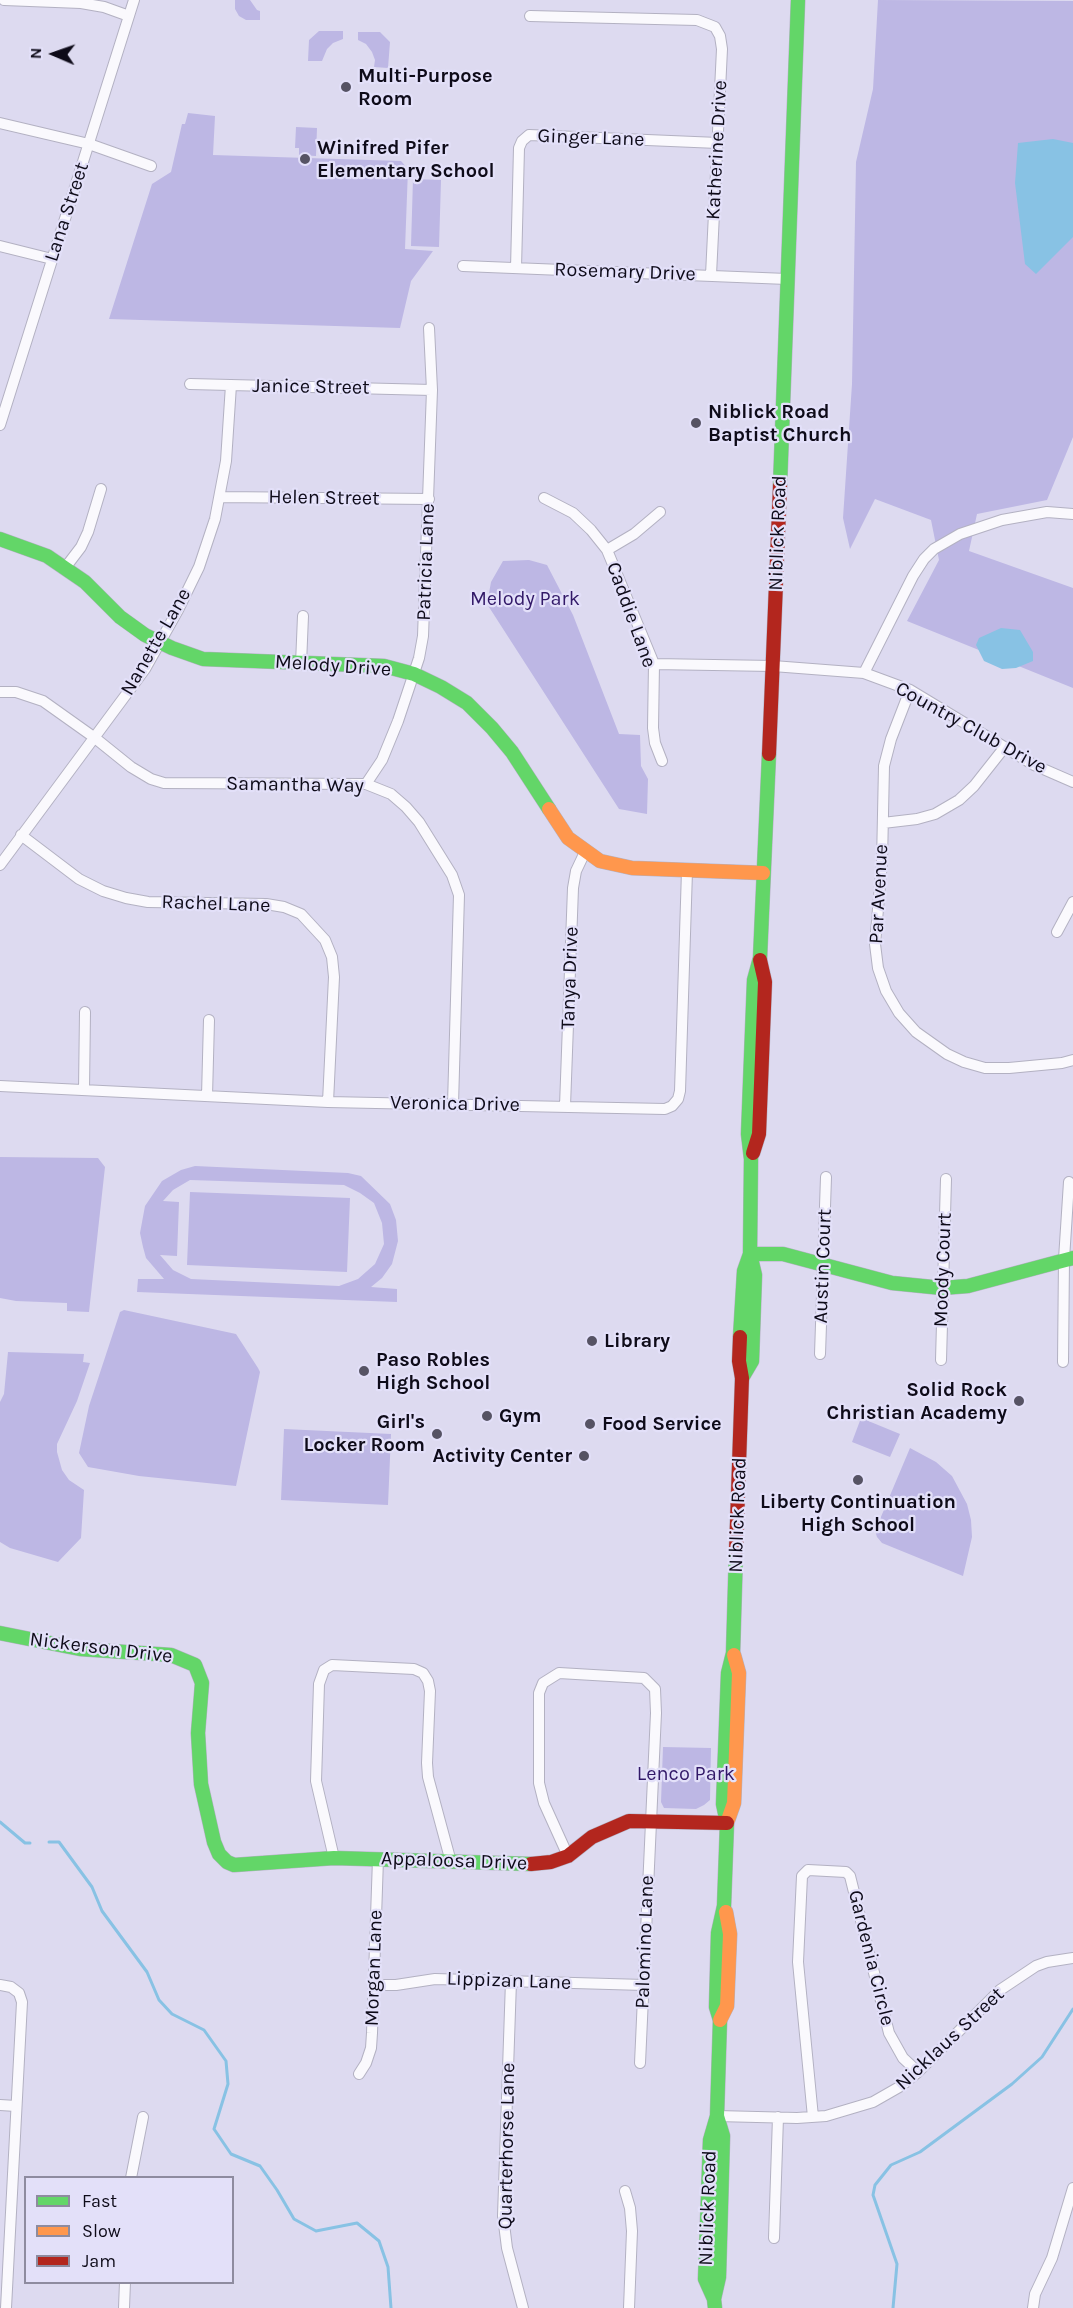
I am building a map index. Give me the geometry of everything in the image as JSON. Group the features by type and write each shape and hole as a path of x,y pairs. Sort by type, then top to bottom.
{"main road":[{"name":"Niblick Road","path":"714,2303 719,2277 723,2136 717,2116 720,2020 716,2007 718,1933 724,1906 727,1823 734,1803 739,1673 733,1653 742,1378 739,1361 744,1271 750,1254 751,1159 748,1134 754,980 760,958 773,666 798,0"},
{"name":"Melody Drive","path":"0,539 47,556 85,582 120,617 160,643 203,659 384,666 414,674 441,687 467,703 492,728 512,752 568,838 600,861 632,868 763,873"},
{"path":"750,1254 783,1254 892,1284 942,1288 968,1286 1069,1258"},
{"name":"Nickerson Drive","path":"0,1633 91,1651 171,1656 195,1665 202,1683 198,1733 199,1767 207,1812"},
{"name":"Appaloosa Drive","path":"207,1812 219,1854 226,1862 234,1865 334,1858 532,1864 551,1862 568,1856 610,1828 629,1821 727,1823"}],"street":[{"path":"4,0 81,3 129,15"},
{"name":"Lana Street","path":"0,425 134,0"},
{"name":"Katherine Drive","path":"530,16 697,20 715,27 720,36 722,49 711,275"},
{"path":"0,123 89,144 151,166"},
{"name":"Ginger Lane","path":"516,268 519,148 522,141 529,135 718,143"},
{"path":"0,246 52,258"},
{"name":"Rosemary Drive","path":"463,266 788,279"},
{"name":"Patricia Lane","path":"366,784 382,760 398,721 414,674 423,636 432,390 429,328"},
{"name":"Janice Street","path":"190,384 432,390"},
{"name":"Nanette Lane","path":"0,865 145,669 199,567 220,497 226,461 231,385"},
{"path":"65,568 81,547 88,532 101,489"},
{"name":"Helen Street","path":"220,497 429,499"},
{"name":"Caddie Lane","path":"544,498 573,513 607,550 654,664 655,743 662,761"},
{"path":"607,550 634,534 660,512"},
{"path":"864,673 913,576 934,549 960,534 1002,520 1047,512 1073,514"},
{"path":"301,664 303,616"},
{"name":"Country Club Drive","path":"654,664 773,666 864,673 910,690 1034,765 1073,782"},
{"name":"Par Avenue","path":"910,690 891,738 884,766 882,862 875,944 878,968 886,991 899,1013 916,1032 964,1062 985,1068 1035,1066 1073,1060"},
{"name":"Samantha Way","path":"0,692 16,692 43,701 139,773 164,783 366,784 391,794 419,822 452,875 459,895 453,1104"},
{"path":"883,823 917,819 935,814 959,800 974,786 1004,748"},
{"name":"Rachel Lane","path":"21,835 79,879 103,891 126,898 148,902 266,904 284,907 301,914 325,940 332,957 334,977 328,1102"},
{"name":"Tanya Drive","path":"565,1106 573,888 576,871 585,852"},
{"name":"Veronica Drive","path":"0,1086 328,1102 665,1109 672,1106 678,1099 680,1091 687,871"},
{"path":"1057,932 1073,902"},
{"path":"84,1090 85,1012"},
{"path":"207,1096 209,1020"},
{"name":"Austin Court","path":"820,1354 826,1178"},
{"name":"Moody Court","path":"941,1360 946,1179"},
{"path":"1063,1362 1069,1258 1069,1182"},
{"path":"334,1858 316,1781 319,1684 324,1670 332,1665 414,1669 423,1673 428,1681 430,1691 428,1777 452,1862"},
{"name":"Palomino Lane","path":"568,1856 544,1803 539,1784 539,1693 543,1683 559,1673 644,1678 654,1689 656,1713 640,2062"},
{"name":"Morgan Lane","path":"359,2074 371,2048 378,1859"},
{"name":"Gardenia Circle","path":"813,2117 798,1962 802,1876 808,1870 846,1872 850,1876 889,2033 903,2058 918,2072"},
{"name":"Nicklaus Street","path":"717,2116 813,2117 842,2113 873,2102 902,2086 918,2072 1000,1990 1036,1966 1073,1958"},
{"name":"Lippizan Lane","path":"374,1985 396,1985 435,1979 644,1985"},
{"name":"Quarterhorse Lane","path":"511,1981 503,2216 507,2248 523,2308"},
{"path":"0,1985 11,1987 19,1993 22,2002 16,2106 5,2227 6,2308"},
{"path":"0,2105 16,2106"},
{"path":"131,2176 143,2117"},
{"path":"774,2238 778,2117"},
{"path":"1033,2308 1035,2294 1052,2258 1073,2188"},
{"path":"625,2191 630,2208 632,2231 629,2308"},
{"path":"124,2308 125,2284"}],"green space":[{"path":"235,0 250,0 260,11 260,20 246,20 239,16 235,9"},
{"path":"878,0 1073,1 1073,437 1047,500 977,514 969,551 1073,588 1073,688 907,621 939,560 931,520 875,499 850,549 843,518 852,384 856,162 873,89"},
{"path":"319,31 343,31 343,39 333,43 327,49 322,61 308,61 309,40"},
{"path":"358,32 380,32 390,42 388,68 374,67 375,60 372,52 366,44 358,40"},
{"path":"188,113 215,116 213,155 401,161 408,169 405,249 433,251 411,281 400,328 109,319 152,184 171,172 182,124 185,124"},
{"path":"296,127 317,128 316,156 299,155 299,148 295,148"},
{"path":"413,179 441,180 439,247 411,246"},
{"name":"Melody Park","path":"529,560 547,565 573,615 619,734 640,735 641,766 648,779 647,814 619,809 487,604 491,582 503,561"},
{"path":"0,1157 98,1158 105,1167 89,1312 67,1311 67,1303 16,1301 0,1298"},
{"path":"195,1166 348,1173 361,1176 390,1204 396,1220 398,1241 392,1264 382,1278 371,1287 397,1289 397,1302 137,1292 138,1279 164,1279 146,1258 143,1247 140,1233 145,1206 162,1181 181,1170","holes":["190,1180 344,1185 374,1203 382,1223 384,1244 375,1264 358,1279 339,1286 191,1279 173,1270 160,1255 177,1256 179,1202 163,1201 173,1190"]},
{"path":"190,1192 350,1198 347,1272 187,1265"},
{"path":"124,1310 236,1334 258,1368 260,1372 236,1486 139,1476 88,1467 79,1453 89,1406 120,1312"},
{"path":"8,1352 84,1354 83,1362 90,1363 77,1401 57,1444 62,1470 69,1480 84,1490 81,1538 58,1562 10,1548 0,1542 0,1402 4,1394"},
{"path":"861,1418 900,1434 890,1457 852,1442"},
{"path":"284,1429 391,1434 388,1505 281,1500"},
{"path":"910,1448 936,1462 952,1476 967,1504 972,1537 963,1576 882,1543 877,1537 875,1531"},
{"name":"Lenco Park","path":"663,1747 711,1748 710,1800 704,1805 696,1809 664,1808 661,1802"}],"water":[{"path":"1053,139 1073,143 1073,237 1036,274 1025,264 1015,183 1018,143"},
{"path":"1001,628 1020,630 1033,652 1033,661 1016,668 1002,669 984,661 976,645 979,638"}],"waterway":[{"path":"0,1822 25,1843 30,1843"},
{"path":"49,1842 59,1842 92,1887 102,1911 147,1972 159,2000 172,2014 204,2030 226,2061 228,2084 214,2129 231,2154 260,2166 294,2219 316,2231 357,2223 379,2241 388,2267 391,2308"},
{"path":"893,2308 897,2264 873,2195 875,2185 891,2165 920,2152 1012,2084 1042,2057 1073,2009"}],"traffic: fast":[{"path":"780,486 798,0"},
{"path":"0,539 47,556 85,582 120,617 145,635 203,659 384,666 414,674 441,687 467,703 492,728 512,752 549,809"},
{"path":"742,1378 752,1361 755,1275 750,1254 751,1159 748,1134 754,980 760,958 769,754"},
{"path":"750,1254 783,1254 892,1283 942,1288 968,1286 1073,1258"},
{"path":"740,1337 744,1271 750,1254"},
{"path":"715,2308 714,2299 705,2279 710,2140 717,2116 720,2020 716,2007 718,1933 724,1906 727,1823 723,1804 728,1673 733,1653 736,1551"},
{"path":"0,1633 80,1649 171,1655 195,1665 202,1683 198,1733 201,1784 214,1842 219,1854 227,1862 234,1865 334,1858 531,1864"},
{"path":"714,2299 719,2277 723,2136 717,2116"}],"traffic: slow":[{"path":"549,809 568,838 600,861 632,868 763,873"},
{"path":"728,1820 734,1803 739,1673 734,1655"},
{"path":"720,2020 727,2006 730,1934 726,1912"}],"traffic: jam":[{"path":"769,754 780,486"},
{"path":"753,1153 759,1134 765,982 760,960"},
{"path":"736,1551 742,1378 739,1361 740,1337"},
{"path":"531,1864 551,1862 568,1856 592,1837 629,1821 727,1823"}],"place":[{"name":"Multi-Purpose Room","path":"346,87"},
{"name":"Winifred Pifer Elementary School","path":"305,159"},
{"name":"Niblick Road Baptist Church","path":"696,423"},
{"name":"Library","path":"592,1341"},
{"name":"Paso Robles High School","path":"364,1371"},
{"name":"Solid Rock Christian Academy","path":"1019,1401"},
{"name":"Gym","path":"487,1416"},
{"name":"Food Service","path":"590,1424"},
{"name":"Girl's Locker Room","path":"437,1434"},
{"name":"Activity Center","path":"584,1456"},
{"name":"Liberty Continuation High School","path":"858,1480"}]}
